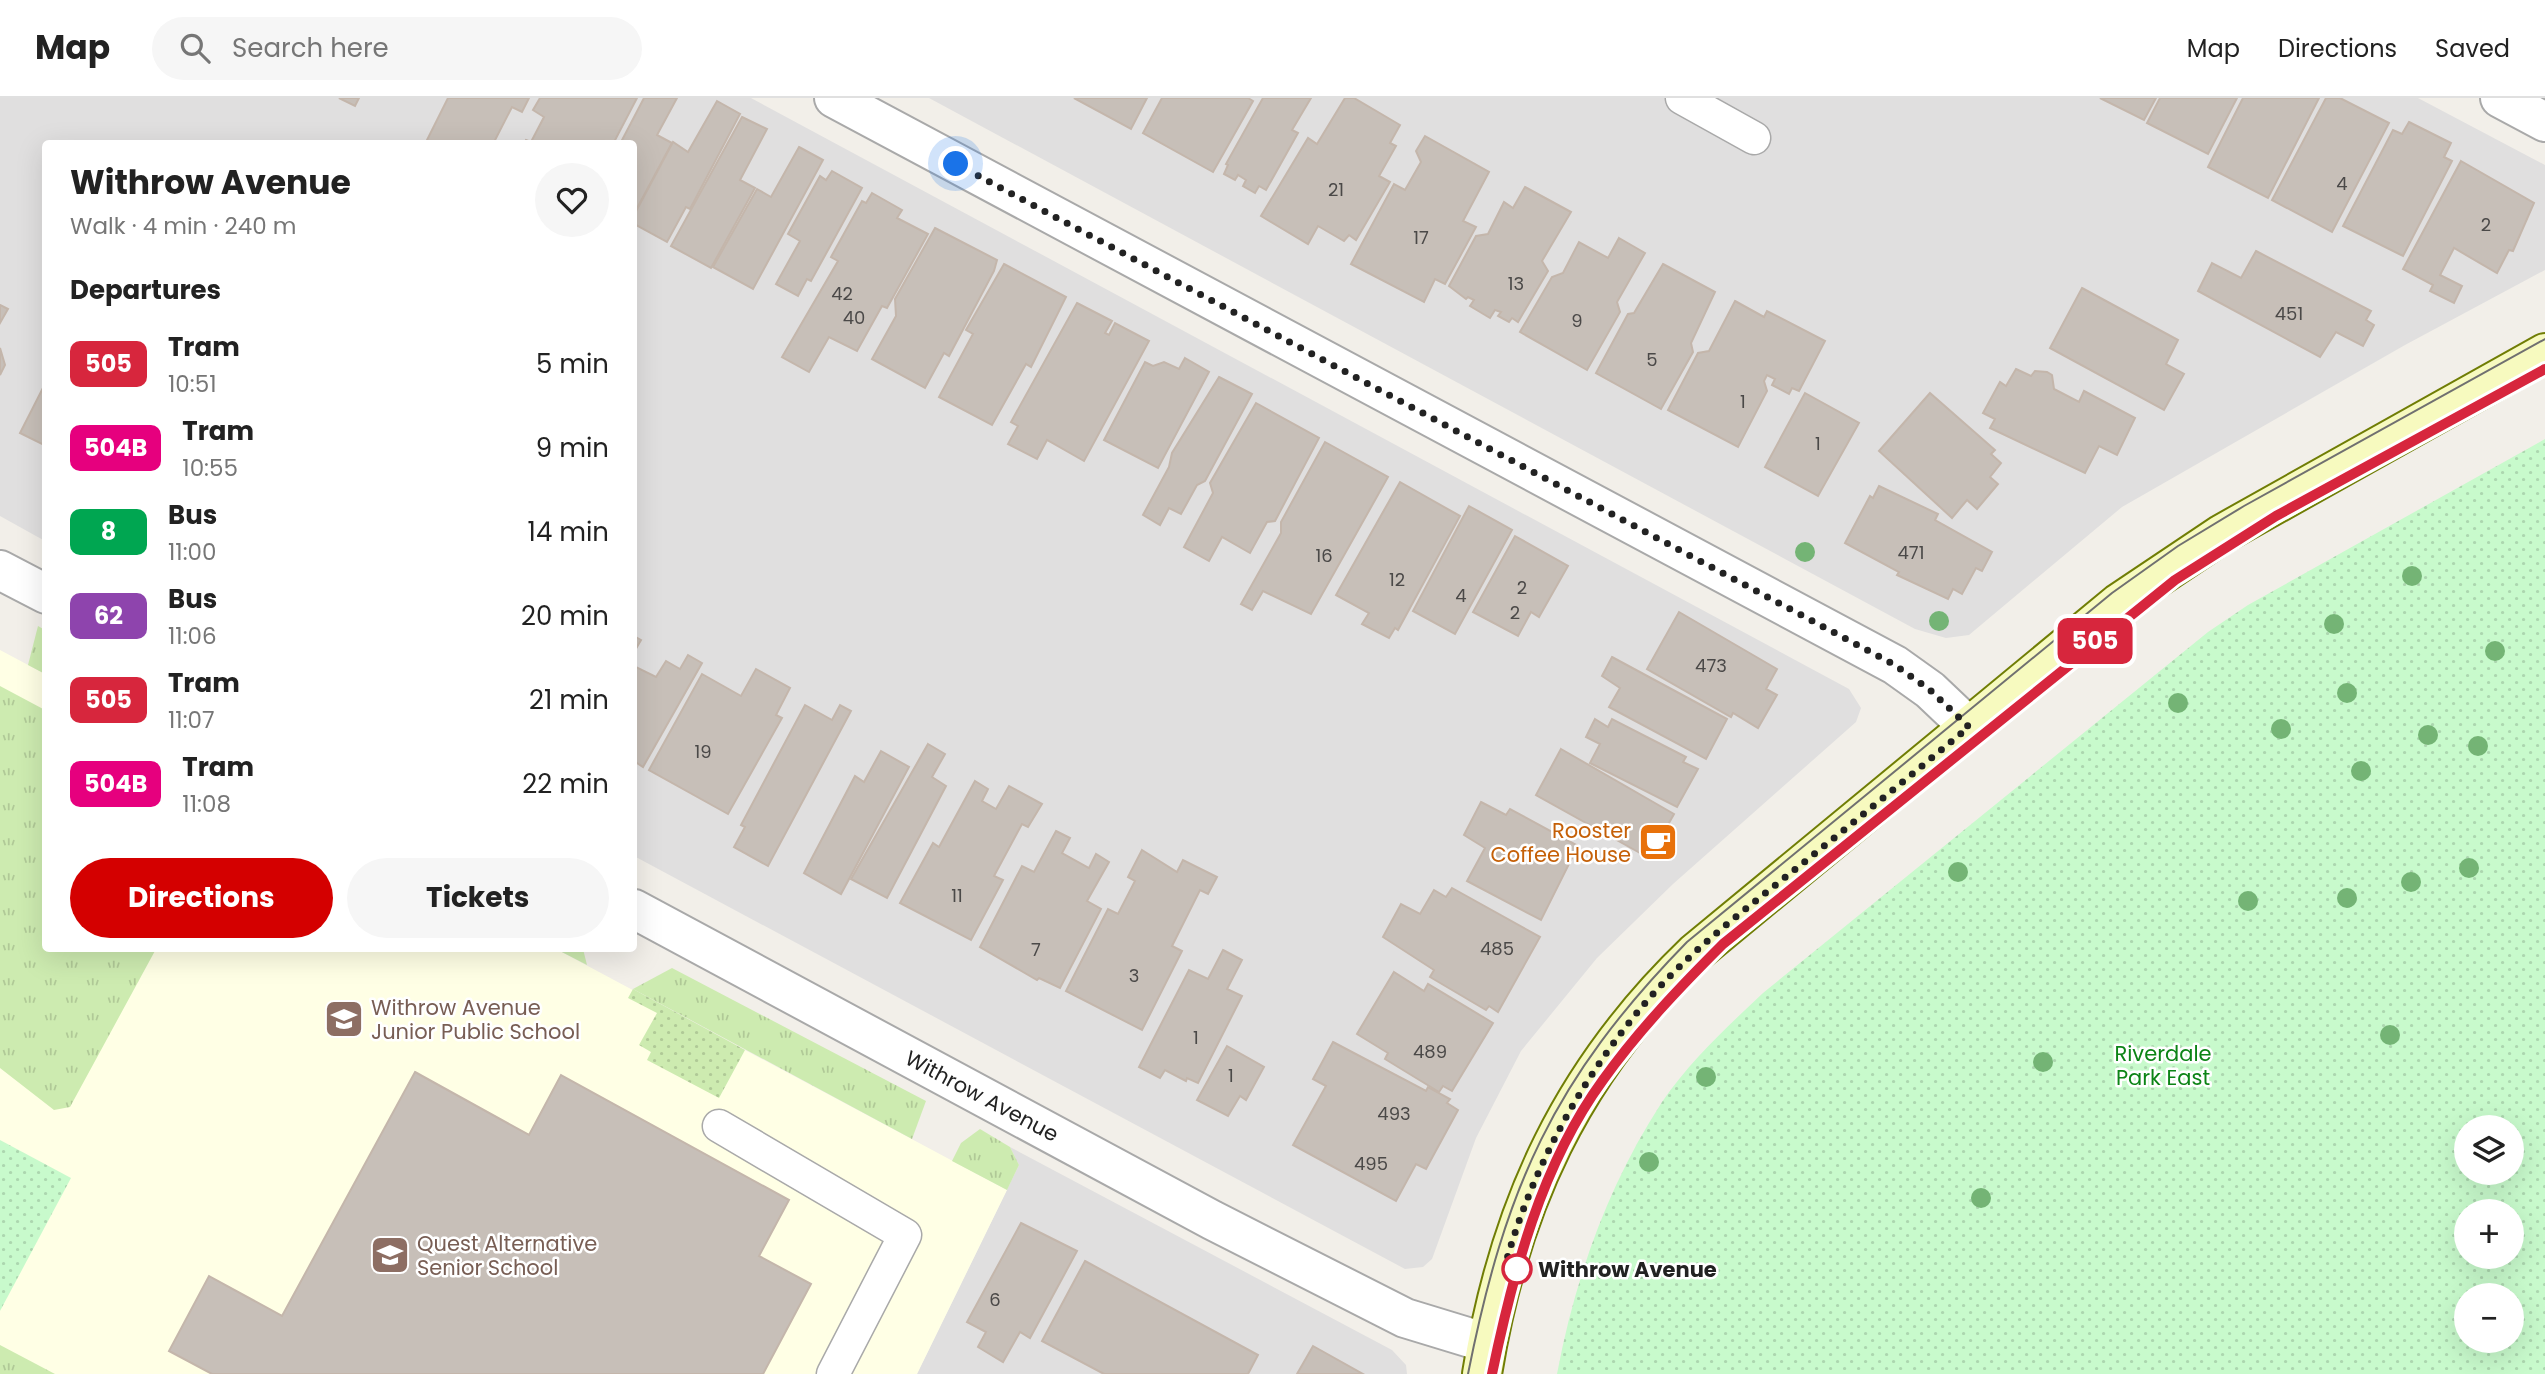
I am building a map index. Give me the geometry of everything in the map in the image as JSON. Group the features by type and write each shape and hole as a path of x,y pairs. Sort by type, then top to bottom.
{"main road":[{"path":"1485,1358 1517,1228 1569,1112 1604,1054 1647,1000 1695,953 2119,603 2179,561 2545,353"}],"street":[{"path":"834,98 1895,665 1930,690 1969,727"},
{"path":"2500,98 2545,122"},
{"path":"0,569 42,592"},
{"name":"Withrow Avenue","path":"637,911 1297,1263 1485,1358"}],"lane":[{"path":"1682,98 1754,138"},
{"path":"719,1126 905,1235 833,1374"}],"shaded area":[{"path":"0,98 751,98 1849,689 1861,708 1856,722 1673,884 1597,958 1521,1051 1476,1138 1432,1259 1423,1267 1405,1269 637,858 637,140 42,140 42,539 0,516"},
{"path":"929,98 2418,98 2545,165 2545,270 2405,345 2122,507 1969,635 1946,638 1915,629"},
{"name":"Withrow Avenue Junior Public School","path":"0,650 42,672 42,952 562,952 1007,1190 917,1374 0,1374"},
{"path":"1010,1147 1392,1350 1406,1365 1407,1374 917,1374 1019,1165"}],"green space":[{"name":"Riverdale Park East","path":"2545,439 2545,1374 1557,1374 1573,1303 1610,1199 1625,1166 1662,1102 1697,1058 1763,993 2208,632 2248,605"},
{"path":"38,626 42,628 42,672 28,665"},
{"path":"0,686 42,708 42,952 154,952 70,1107 54,1110 0,1068"},
{"path":"562,952 584,952 587,965"},
{"path":"672,968 926,1101 912,1139 633,989"},
{"path":"633,989 745,1050 719,1098 647,1060 651,1052 639,1045 657,1013 628,998"},
{"path":"980,1129 1010,1147 1019,1165 1007,1190 952,1161 961,1143"},
{"path":"0,1140 71,1178 0,1311"},
{"path":"0,1345 55,1374 0,1374"}],"building":[{"path":"339,98 359,98 355,106"},
{"path":"448,98 529,98 522,112 512,107 495,140 427,140"},
{"path":"540,98 637,98 615,140 532,140 544,117 533,110"},
{"path":"644,98 677,98 657,135 672,143 637,208 637,140 622,140"},
{"path":"1074,98 1147,98 1131,129"},
{"path":"1162,98 1248,98 1253,101 1213,172 1143,133"},
{"path":"1263,98 1311,98 1292,130 1298,133 1266,190 1259,186 1255,193 1243,186 1246,180 1238,175 1235,180 1224,174 1228,165 1226,164"},
{"path":"1345,98 1354,98 1400,125 1390,143 1396,146 1379,176 1390,182 1356,240 1349,235 1344,241 1318,226 1308,244 1261,216 1308,138 1317,144"},
{"path":"2100,98 2156,98 2144,120"},
{"path":"2160,98 2237,98 2208,154 2147,123"},
{"path":"2243,98 2319,98 2268,198 2208,167"},
{"path":"2326,98 2340,98 2389,123 2332,232 2272,200"},
{"path":"717,101 740,114 690,209 686,207 667,242 637,226 637,209 673,142 688,152"},
{"path":"742,117 767,129 740,180 755,188 711,268 671,246"},
{"path":"2409,122 2451,143 2444,157 2452,161 2403,256 2343,226 2393,130 2402,134"},
{"path":"1425,136 1489,172 1463,221 1476,227 1445,284 1435,279 1424,302 1351,264 1394,184 1405,190 1421,162 1416,151"},
{"path":"799,147 823,160 753,289 713,267 757,189 771,197"},
{"path":"2461,161 2534,203 2513,251 2509,250 2497,273 2454,248 2440,275 2462,286 2454,303 2430,291 2433,285 2403,269"},
{"path":"832,171 862,188 811,281 807,279 798,296 776,284 800,241 788,234 820,176 826,180"},
{"path":"1525,187 1571,212 1542,261 1548,271 1518,322 1512,318 1509,322 1498,316 1501,312 1495,310 1490,318 1470,306 1474,300 1468,297 1466,299 1449,286 1476,236 1488,234 1504,202 1513,208"},
{"path":"872,193 902,210 897,218 928,234 887,308 882,306 857,351 829,337 809,372 782,357 838,261 831,257 862,201 866,203"},
{"path":"935,228 997,260 994,271 949,356 944,353 925,388 872,359 896,316 895,299"},
{"path":"1619,238 1645,253 1617,302 1620,312 1587,370 1520,332 1552,277 1563,273 1579,242 1608,258"},
{"path":"2256,251 2371,311 2366,320 2374,325 2363,346 2336,332 2320,357 2198,291 2212,263 2241,278"},
{"path":"1004,264 1066,297 1031,367 1026,364 992,425 939,397 973,334 966,330"},
{"path":"1663,264 1715,292 1691,343 1693,352 1661,409 1596,373 1628,314 1634,313"},
{"path":"2082,288 2178,340 2166,364 2184,374 2164,410 2050,348"},
{"path":"1735,301 1764,317 1767,311 1825,341 1799,391 1792,388 1789,394 1772,385 1775,379 1767,375 1764,381 1767,391 1738,447 1668,410 1698,353 1709,351"},
{"path":"1077,303 1112,321 1105,333 1109,335 1115,323 1149,341 1084,461 1047,440 1037,459 1008,444 1018,426 1011,422"},
{"path":"0,305 8,309 0,323"},
{"path":"0,348 5,365 0,375"},
{"path":"1185,358 1209,372 1158,468 1104,440 1145,362 1153,366 1164,362 1179,369"},
{"path":"2016,369 2031,376 2035,371 2047,372 2052,375 2054,389 2079,402 2084,391 2135,418 2117,455 2099,446 2085,473 1990,428 1995,419 1983,413 2000,382 2006,386"},
{"path":"1219,377 1252,394 1205,481 1197,485 1181,514 1169,508 1160,525 1143,515 1169,467 1172,453"},
{"path":"42,390 42,444 20,433"},
{"path":"1805,393 1859,423 1818,496 1765,467"},
{"path":"1930,393 1995,450 1991,454 2001,463 1990,477 1998,484 1977,509 1967,500 1952,518 1879,451"},
{"path":"1256,403 1319,438 1275,521 1267,522 1250,553 1222,537 1209,561 1184,547 1213,493 1210,483"},
{"path":"1325,442 1388,477 1311,614 1263,591 1252,610 1241,604 1281,533 1281,522"},
{"path":"1400,482 1460,516 1398,630 1395,628 1389,638 1362,624 1369,613 1336,595"},
{"path":"1879,486 1938,514 1935,520 1992,552 1982,571 1976,568 1962,594 1953,589 1948,599 1897,575 1899,572 1845,543 1870,496 1873,498"},
{"path":"1469,506 1512,530 1455,634 1413,611"},
{"path":"1515,536 1568,566 1539,617 1531,612 1518,636 1473,612"},
{"path":"1679,612 1777,669 1766,689 1777,695 1758,728 1733,713 1731,717 1647,669"},
{"path":"688,655 702,663 643,767 637,763 637,668 656,677 666,661 680,669"},
{"path":"1612,657 1727,719 1706,759 1609,707 1620,688 1602,676"},
{"path":"756,669 790,688 776,715 782,718 728,814 649,770 702,674 741,696"},
{"path":"805,705 832,720 840,705 851,711 768,866 734,847 745,827 741,825"},
{"path":"1595,719 1608,727 1612,719 1686,757 1683,762 1698,769 1677,807 1590,763 1600,744 1586,737"},
{"path":"928,744 945,754 932,777 946,786 887,898 851,879"},
{"path":"1561,749 1674,814 1649,858 1536,795"},
{"path":"881,751 909,767 841,894 804,873 855,776 864,782"},
{"path":"975,781 988,789 982,801 996,809 1009,786 1042,804 1028,827 1022,824 994,876 1003,880 971,940 900,903 933,843 939,847"},
{"path":"1481,802 1506,815 1510,809 1578,846 1541,920 1467,881 1485,848 1464,835"},
{"path":"1056,831 1070,838 1062,853 1089,868 1096,854 1109,862 1087,901 1101,909 1060,988 1039,978 1037,980 980,947 1022,866 1034,872"},
{"path":"1142,850 1177,872 1183,860 1217,877 1208,894 1200,890 1172,946 1182,951 1142,1030 1066,991 1108,909 1118,914 1135,881 1128,877"},
{"path":"1452,888 1540,937 1498,1012 1489,1006 1486,1010 1430,977 1434,970 1383,937 1401,904 1420,914 1434,890 1446,897"},
{"path":"1223,950 1242,960 1227,989 1242,996 1198,1083 1187,1078 1186,1081 1165,1070 1160,1078 1139,1067 1189,970 1208,979"},
{"path":"1394,972 1424,991 1428,984 1493,1023 1452,1091 1443,1086 1439,1092 1385,1059 1388,1053 1357,1034"},
{"path":"1333,1042 1426,1091 1428,1087 1450,1099 1447,1103 1458,1110 1426,1169 1416,1164 1396,1201 1293,1145 1326,1086 1313,1079"},
{"path":"1227,1046 1264,1067 1246,1100 1240,1096 1228,1116 1197,1100"},
{"path":"415,1072 529,1135 561,1075 789,1200 759,1256 811,1284 763,1374 212,1374 169,1351 209,1276 282,1316"},
{"path":"1021,1223 1077,1251 1030,1338 1020,1332 1003,1362 978,1347 986,1332 967,1322"},
{"path":"1085,1261 1258,1355 1248,1374 1104,1374 1042,1341"},
{"path":"1313,1346 1363,1374 1297,1374"}],"tram line":[{"path":"1468,1374 1499,1247 1518,1192 1541,1140 1601,1041 1687,942 2112,593 2178,546 2244,506 2545,339"},
{"path":"1492,1374 1520,1259 1532,1221 1562,1148 1581,1113 1630,1044 1723,944 2175,580 2312,496 2545,369"},
{"name":"505","path":"1492,1374 1517,1268 1528,1234 1559,1159 1576,1126 1601,1082 1637,1036 1670,997 1723,944 1796,882 2175,580 2276,516 2545,369"}],"place":[{"name":"Rooster Coffee House","path":"1658,842"},
{"name":"Withrow Avenue Junior Public School","path":"344,1019"},
{"name":"Quest Alternative Senior School","path":"390,1255"},
{"name":"Withrow Avenue","path":"1517,1269"}],"route":[{"path":"956,164 1895,665 1930,690 1969,727 1741,913 1647,1000 1604,1054 1551,1147 1512,1240 1505,1266 1517,1269"}]}
